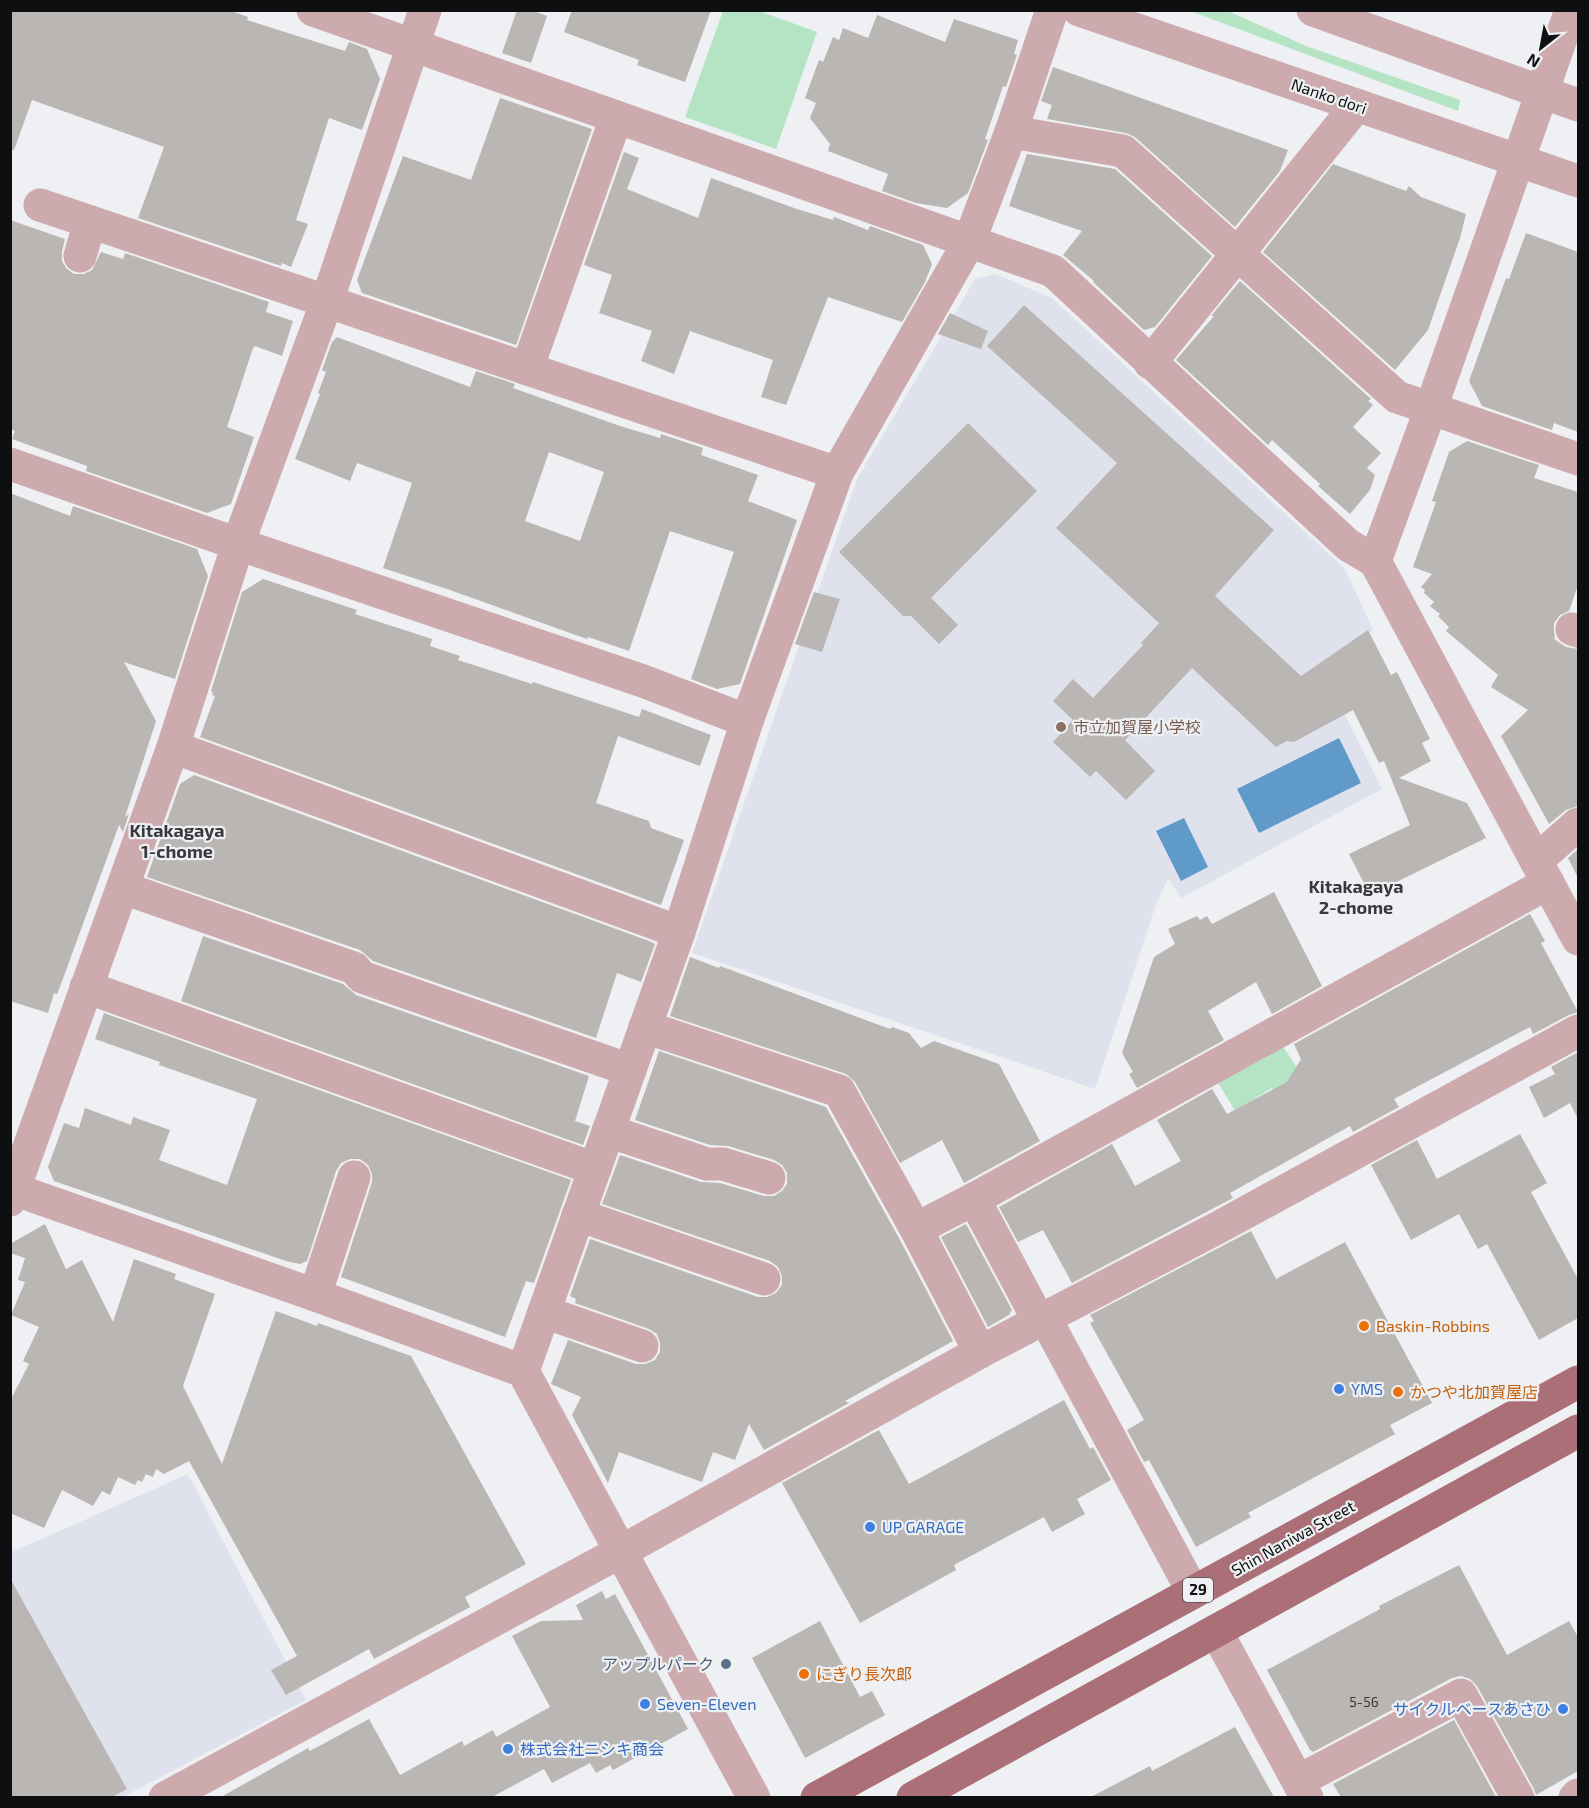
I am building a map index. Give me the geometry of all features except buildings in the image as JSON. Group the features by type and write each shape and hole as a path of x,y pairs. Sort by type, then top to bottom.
{"main road":[{"name":"Shin Naniwa Street","path":"817,1797 1578,1382"},
{"path":"913,1797 1578,1431"}],"street":[{"path":"313,10 412,47 1053,271 1348,545 1375,561 1578,939"},
{"path":"425,10 327,301 238,544 173,747 12,1193 315,1295 523,1371 754,1797"},
{"path":"523,1371 679,932 747,721 837,473 969,242 1011,132 1052,10"},
{"name":"Nanko dori","path":"1079,10 1578,181"},
{"path":"1313,10 1578,105"},
{"path":"1375,561 1570,10"},
{"path":"1150,363 1357,105"},
{"path":"527,369 616,118"},
{"path":"1011,132 1124,151 1397,397 1578,459"},
{"path":"40,205 837,473"},
{"path":"80,256 90,222"},
{"path":"10,464 643,681 747,721"},
{"path":"173,747 679,932"},
{"path":"916,1229 974,1199 1542,872 1578,824"},
{"path":"123,888 354,968 362,977 630,1070"},
{"path":"86,987 595,1169"},
{"path":"645,1027 839,1091 916,1229 980,1352"},
{"path":"165,1797 620,1552 980,1352 1219,1227 1578,1030"},
{"path":"608,1131 707,1164 723,1164 769,1178"},
{"path":"315,1295 354,1177"},
{"path":"974,1199 1193,1592"},
{"path":"578,1215 764,1278"},
{"path":"544,1312 642,1346"},
{"path":"1216,1631 1303,1789 1461,1695 1518,1797"}],"shaded area":[{"name":"市立加賀屋小学校","path":"995,274 1052,298 1345,569 1373,630 1320,665 1382,789 1181,898 1168,878 1155,907 1095,1089 692,953 857,479 975,279"},
{"path":"188,1474 306,1700 123,1797 11,1797 10,1553"}],"green space":[{"path":"723,11 759,11 817,32 776,149 685,117"},
{"path":"1190,11 1228,11 1306,46 1460,100 1458,111"},
{"path":"1282,1045 1310,1087 1283,1105 1272,1088 1235,1111 1216,1079"}],"water":[{"path":"1339,738 1361,783 1259,833 1237,789"},
{"path":"1184,818 1208,867 1181,881 1156,831"}],"place":[{"name":"市立加賀屋小学校","path":"1061,727"},
{"name":"Baskin-Robbins","path":"1364,1326"},
{"name":"YMS","path":"1339,1389"},
{"name":"かつや北加賀屋店","path":"1398,1392"},
{"name":"UP GARAGE","path":"870,1527"},
{"name":"アップルパーク","path":"726,1664"},
{"name":"にぎり長次郎","path":"804,1674"},
{"name":"Seven-Eleven","path":"645,1704"},
{"name":"サイクルベースあさひ","path":"1563,1709"},
{"name":"株式会社ニシキ商会","path":"508,1749"}],"district":[{"name":"Kitakagaya 1-chome","path":"177,841"},
{"name":"Kitakagaya 2-chome","path":"1356,897"}]}
